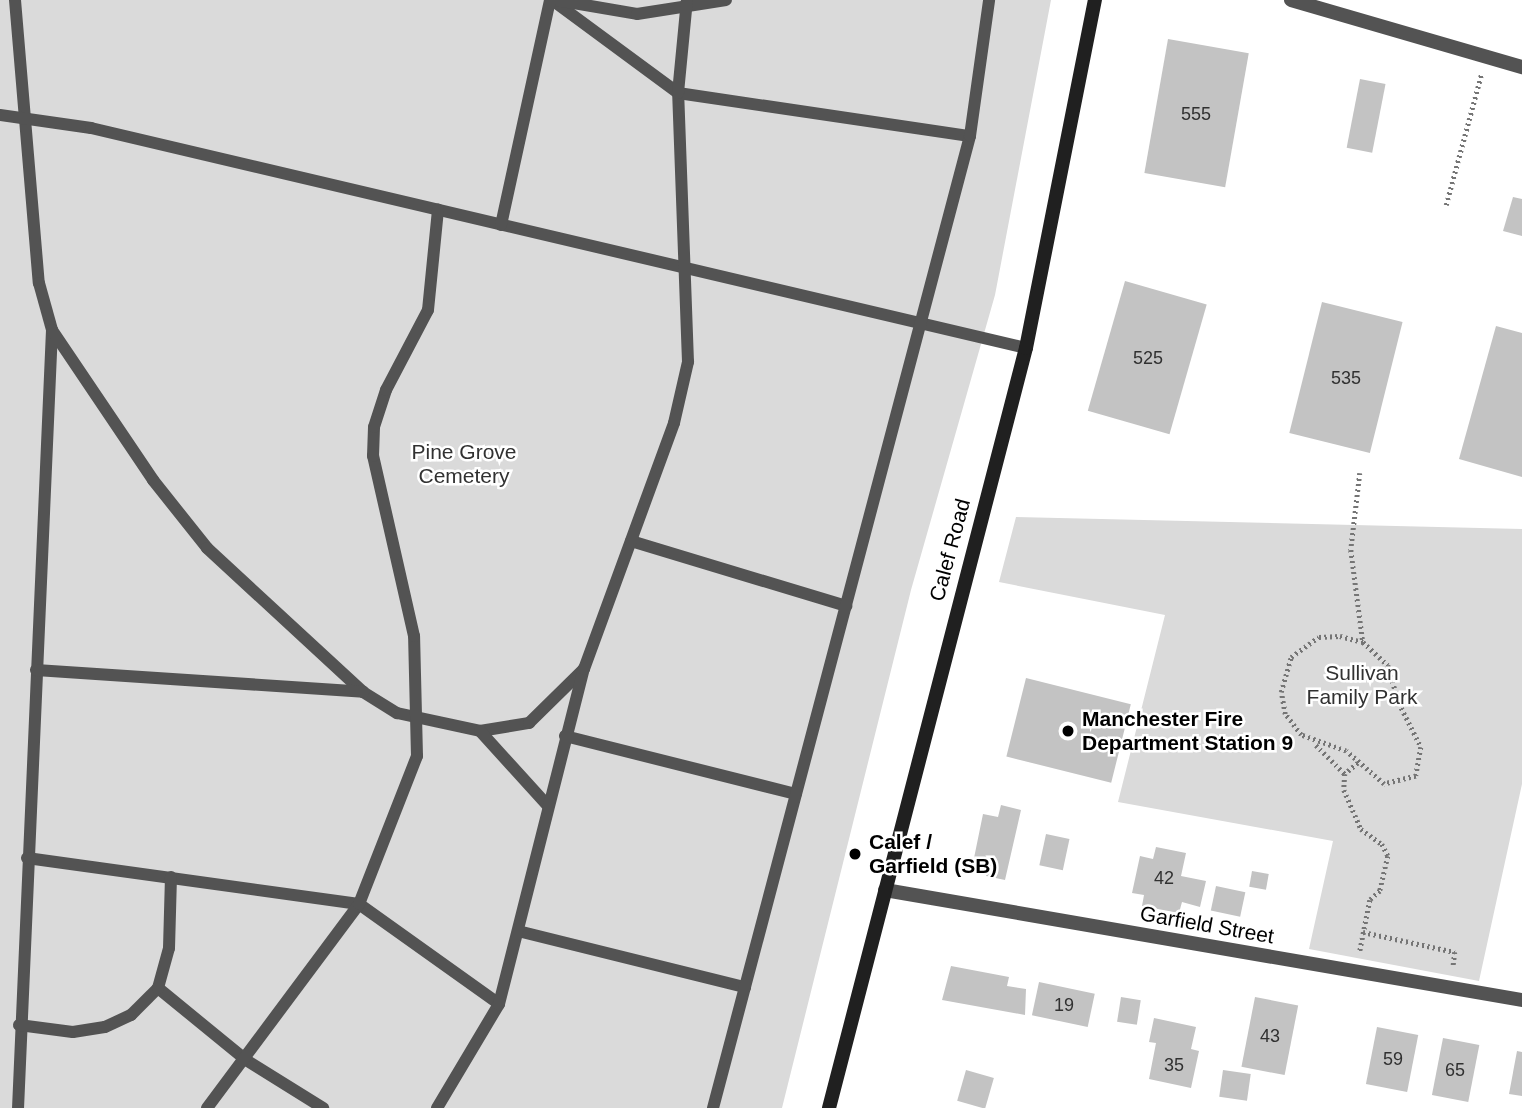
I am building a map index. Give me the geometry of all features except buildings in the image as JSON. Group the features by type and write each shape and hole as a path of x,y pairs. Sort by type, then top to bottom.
{"main road":[{"name":"Calef Road","path":"829,1108 1027,348 1095,0"}],"street":[{"path":"1291,0 1522,67"},
{"name":"Garfield Street","path":"885,890 1522,1000"}],"lane":[{"path":"15,0 22,119 39,283 52,330 19,1025 19,1108"},
{"path":"553,0 637,14 687,4 726,0"},
{"path":"553,0 678,93 970,136"},
{"path":"501,225 553,0"},
{"path":"713,1108 970,136 989,0"},
{"path":"437,1108 499,1004 584,669 674,423 688,362 678,93 687,4"},
{"path":"0,115 91,128 684,270 1027,348"},
{"path":"206,1108 246,1060 359,904 408,785 420,716 414,636 373,456 374,437 386,390 428,310 438,209"},
{"path":"52,330 153,480 207,548 363,692 397,713 480,731 529,723 584,669"},
{"path":"631,541 846,606"},
{"path":"36,670 363,692"},
{"path":"480,731 548,806"},
{"path":"565,736 796,794"},
{"path":"27,858 359,904 499,1004"},
{"path":"19,1025 73,1032 105,1027 131,1015 158,988 169,948 171,877"},
{"path":"518,931 745,987"},
{"path":"158,988 246,1060 323,1108"}],"path":[{"path":"1446,205 1486,57"},
{"path":"1360,473 1351,550 1363,642"},
{"path":"1316,744 1346,751 1384,784 1397,784 1416,776 1421,757 1388,665 1363,642 1319,636 1291,657 1284,671 1284,714 1345,774"},
{"path":"1355,972 1363,932 1388,856 1362,829 1344,790 1345,774 1358,763"},
{"path":"1363,932 1455,952 1450,988"}],"green space":[{"name":"Pine Grove Cemetery","path":"0,0 1051,0 995,295 911,590 782,1108 0,1108"},
{"name":"Sullivan Family Park","path":"1016,517 1522,529 1522,784 1479,981 1309,949 1333,841 1118,802 1165,615 999,582"}],"place":[{"name":"Manchester Fire Department Station 9","path":"1068,731"},
{"name":"Calef / Garfield (SB)","path":"855,854"}]}
